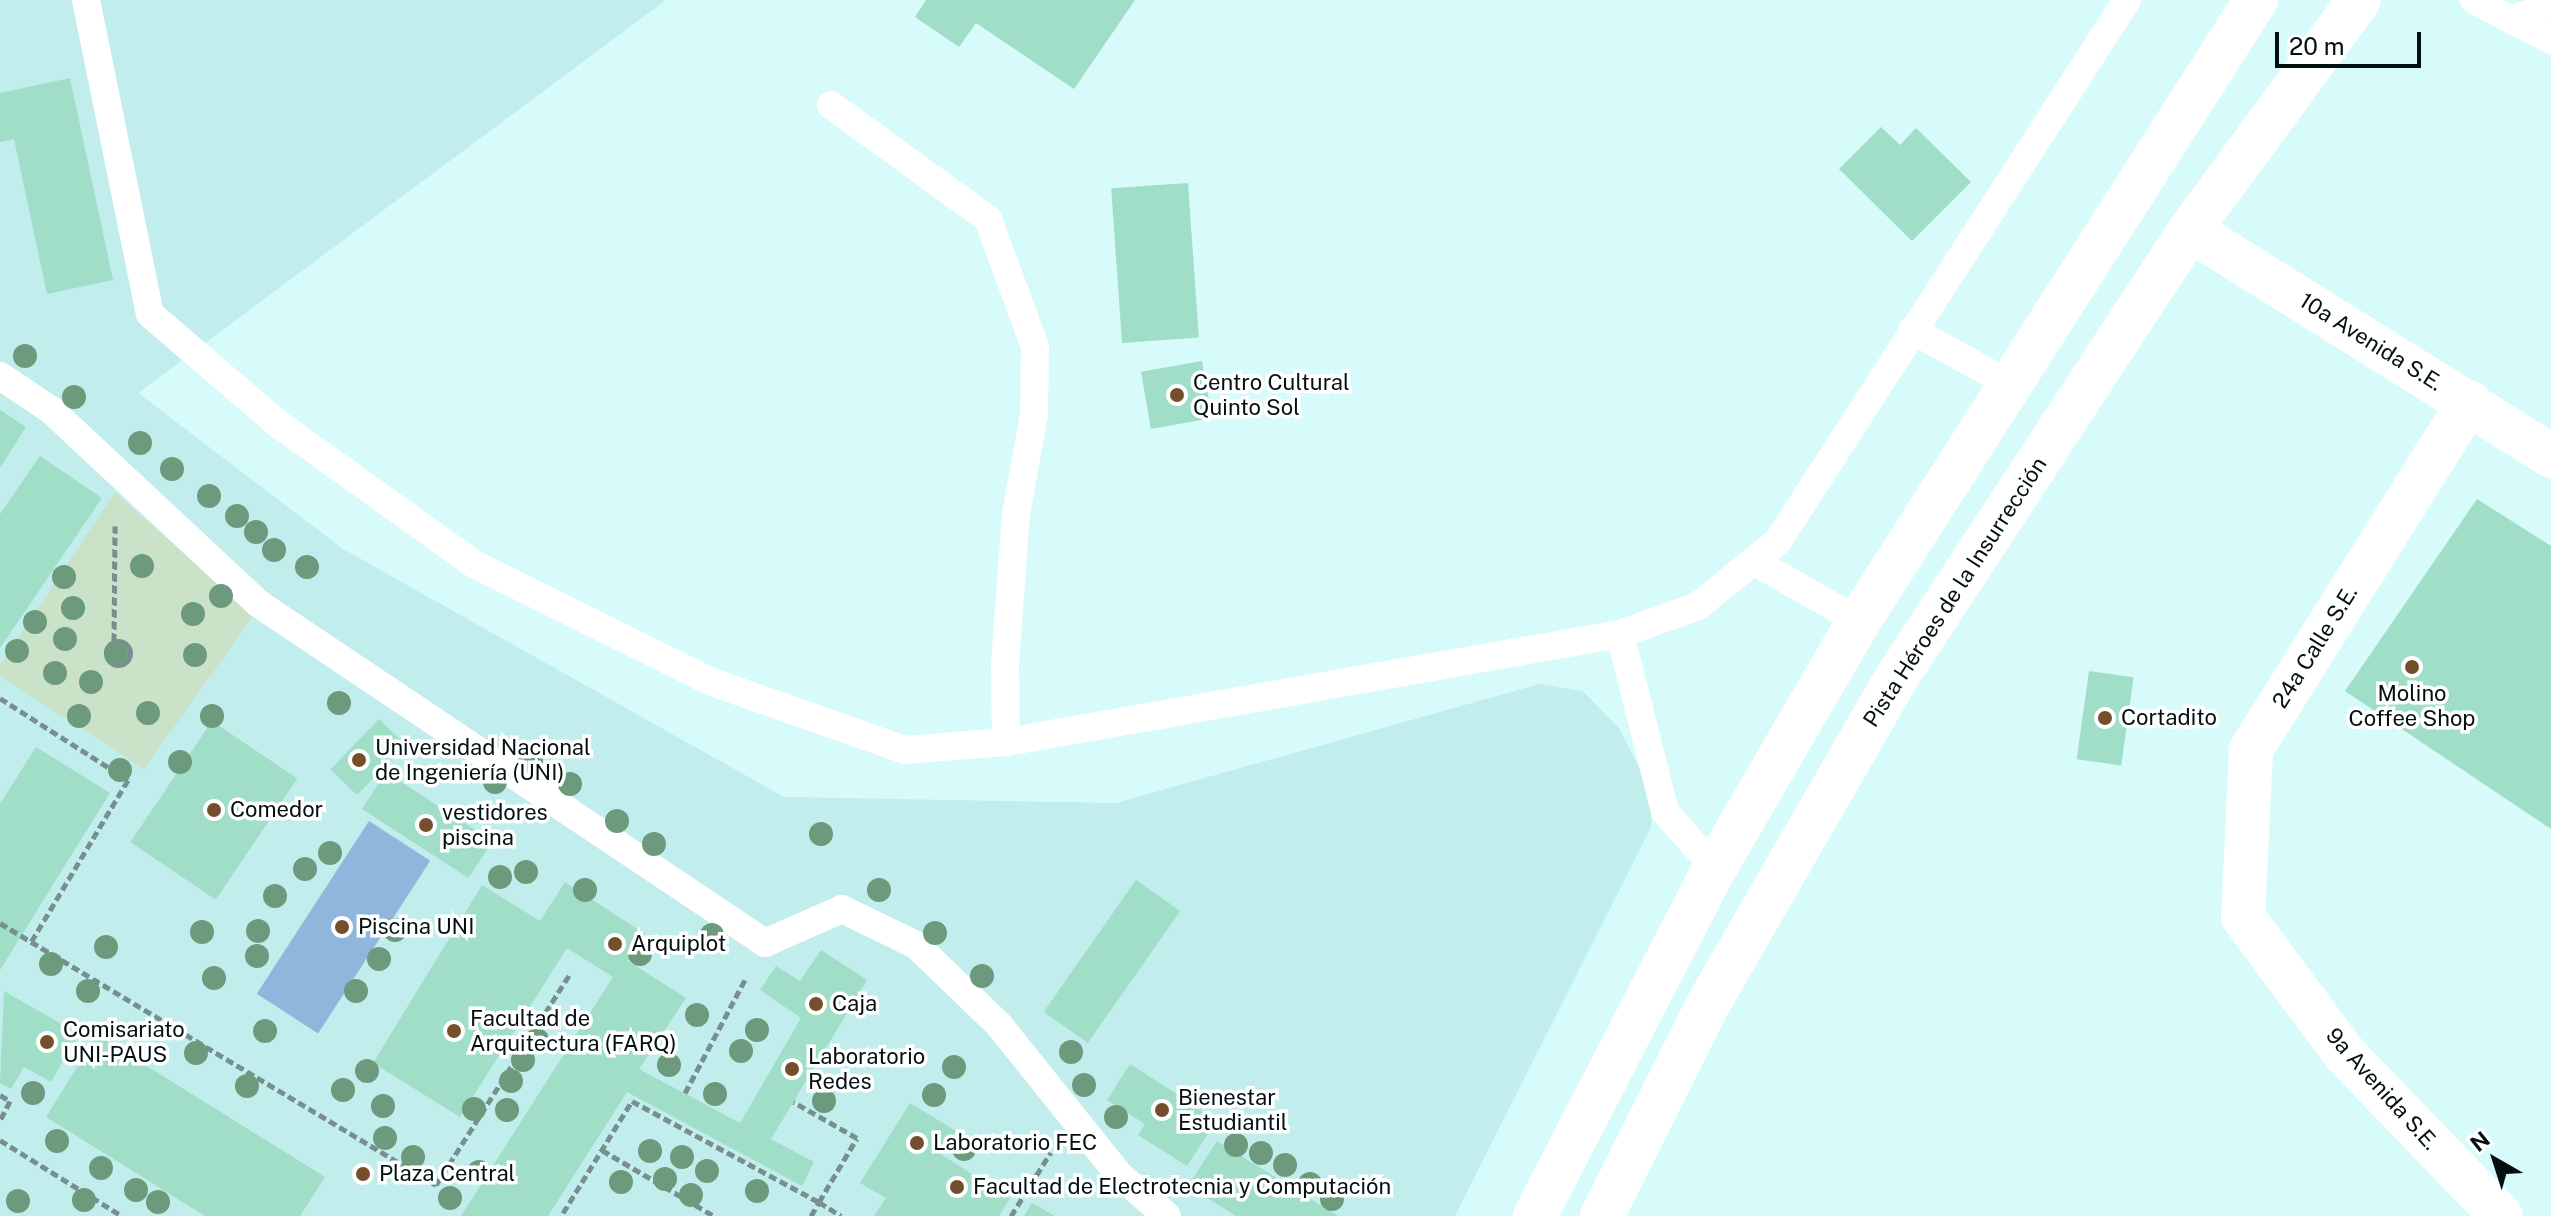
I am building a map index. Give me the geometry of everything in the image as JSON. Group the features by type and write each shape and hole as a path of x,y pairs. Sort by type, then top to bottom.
{"main road":[{"path":"1535,1216 1715,868 1859,621 2008,383 2256,0"},
{"name":"Pista Héroes de la Insurrección","path":"1602,1216 1707,1006 1899,674 2190,230 2359,0"},
{"name":"10a Avenida S.E.","path":"2190,230 2551,456"},
{"name":"24a Calle S.E.","path":"2243,917 2251,750 2469,402"},
{"name":"9a Avenida S.E.","path":"2243,917 2344,1053 2501,1216"}],"lane":[{"path":"86,0 150,314 277,423 474,564 712,682 905,750 1006,742 1620,634 1698,606 1778,541 2127,0"},
{"path":"2474,0 2551,40"},
{"path":"2510,19 2551,8"},
{"path":"831,105 988,219 1035,347 1034,415 1016,514 1005,665 1006,742"},
{"path":"1912,330 2008,383"},
{"path":"0,376 51,410 259,604 765,943 842,909 916,945 999,1025 1071,1119 1119,1175 1167,1216"},
{"path":"1753,561 1859,621"},
{"path":"1620,634 1665,812 1715,868"}],"path":[{"path":"114,641 129,645 130,656 120,665 106,658 114,641 115,470"},
{"path":"0,698 128,780 31,942"},
{"path":"0,923 436,1185 571,972"},
{"path":"685,1093 765,943"},
{"path":"0,1095 10,1101 0,1121"},
{"path":"563,1213 632,1101 671,1119 841,1216"},
{"path":"794,1102 857,1138 811,1216"},
{"path":"1011,1216 1071,1119"},
{"path":"0,1140 122,1216"},
{"path":"602,1150 714,1216"}],"shaded area":[{"name":"Universidad Nacional de Ingeniería (UNI)","path":"0,0 666,0 138,393 343,549 784,797 1116,803 1539,684 1583,691 1619,728 1652,792 1651,827 1455,1216 0,1216"},
{"name":"Piscina UNI","path":"369,821 430,861 318,1034 257,994"}],"green space":[{"path":"115,492 253,616 144,769 0,676 0,665"}],"building":[{"path":"926,0 1135,0 1074,89 976,23 959,47 915,17"},
{"path":"70,78 113,280 47,294 14,139 0,142 0,93"},
{"path":"1881,127 1900,145 1916,128 1971,182 1912,241 1839,169"},
{"path":"1188,183 1199,338 1122,343 1111,188"},
{"name":"Centro Cultural Quinto Sol","path":"1202,361 1212,418 1151,429 1141,372"},
{"path":"0,410 26,427 0,468"},
{"path":"40,456 102,498 0,648 0,514"},
{"path":"2477,499 2551,546 2551,829 2345,691"},
{"name":"Cortadito","path":"2089,671 2134,677 2121,765 2077,759"},
{"path":"379,719 406,745 357,795 330,769"},
{"name":"Comedor","path":"212,721 297,779 216,900 130,842"},
{"path":"36,747 110,793 0,970 0,804"},
{"name":"vestidores piscina","path":"386,772 493,841 469,878 362,809"},
{"path":"1136,880 1180,911 1088,1043 1044,1012"},
{"name":"Facultad de Arquitectura (FARQ)","path":"565,882 645,934 628,961 686,998 639,1069 740,1123 801,1018 760,990 776,966 800,981 821,950 867,980 771,1139 814,1162 802,1186 627,1092 548,1216 461,1216 613,977 567,948 460,1117 373,1063 482,885 540,921"},
{"name":"Comisariato UNI-PAUS","path":"4,991 79,1034 51,1082 24,1067 11,1089 0,1083"},
{"path":"97,1035 325,1177 300,1216 205,1216 46,1117"},
{"name":"Bienestar Estudiantil","path":"1130,1064 1217,1120 1187,1166 1138,1135 1145,1124 1107,1100"},
{"path":"910,1103 956,1131 942,1155 1010,1198 999,1216 874,1216 886,1198 860,1183"},
{"path":"1217,1141 1338,1216 1236,1216 1188,1186"},
{"path":"1032,1203 1055,1216 1024,1216"}],"place":[{"name":"Centro Cultural Quinto Sol","path":"1177,395"},
{"name":"Molino Coffee Shop","path":"2412,667"},
{"name":"Cortadito","path":"2105,718"},
{"name":"Universidad Nacional de Ingeniería (UNI)","path":"359,760"},
{"name":"Comedor","path":"214,810"},
{"name":"vestidores piscina","path":"426,825"},
{"name":"Piscina UNI","path":"342,927"},
{"name":"Arquiplot","path":"615,944"},
{"name":"Caja","path":"816,1004"},
{"name":"Facultad de Arquitectura (FARQ)","path":"454,1031"},
{"name":"Comisariato UNI-PAUS","path":"47,1042"},
{"name":"Laboratorio Redes","path":"792,1069"},
{"name":"Bienestar Estudiantil","path":"1162,1110"},
{"name":"Laboratorio FEC","path":"917,1143"},
{"name":"Plaza Central","path":"363,1174"},
{"name":"Facultad de Electrotecnia y Computación","path":"957,1187"}]}
